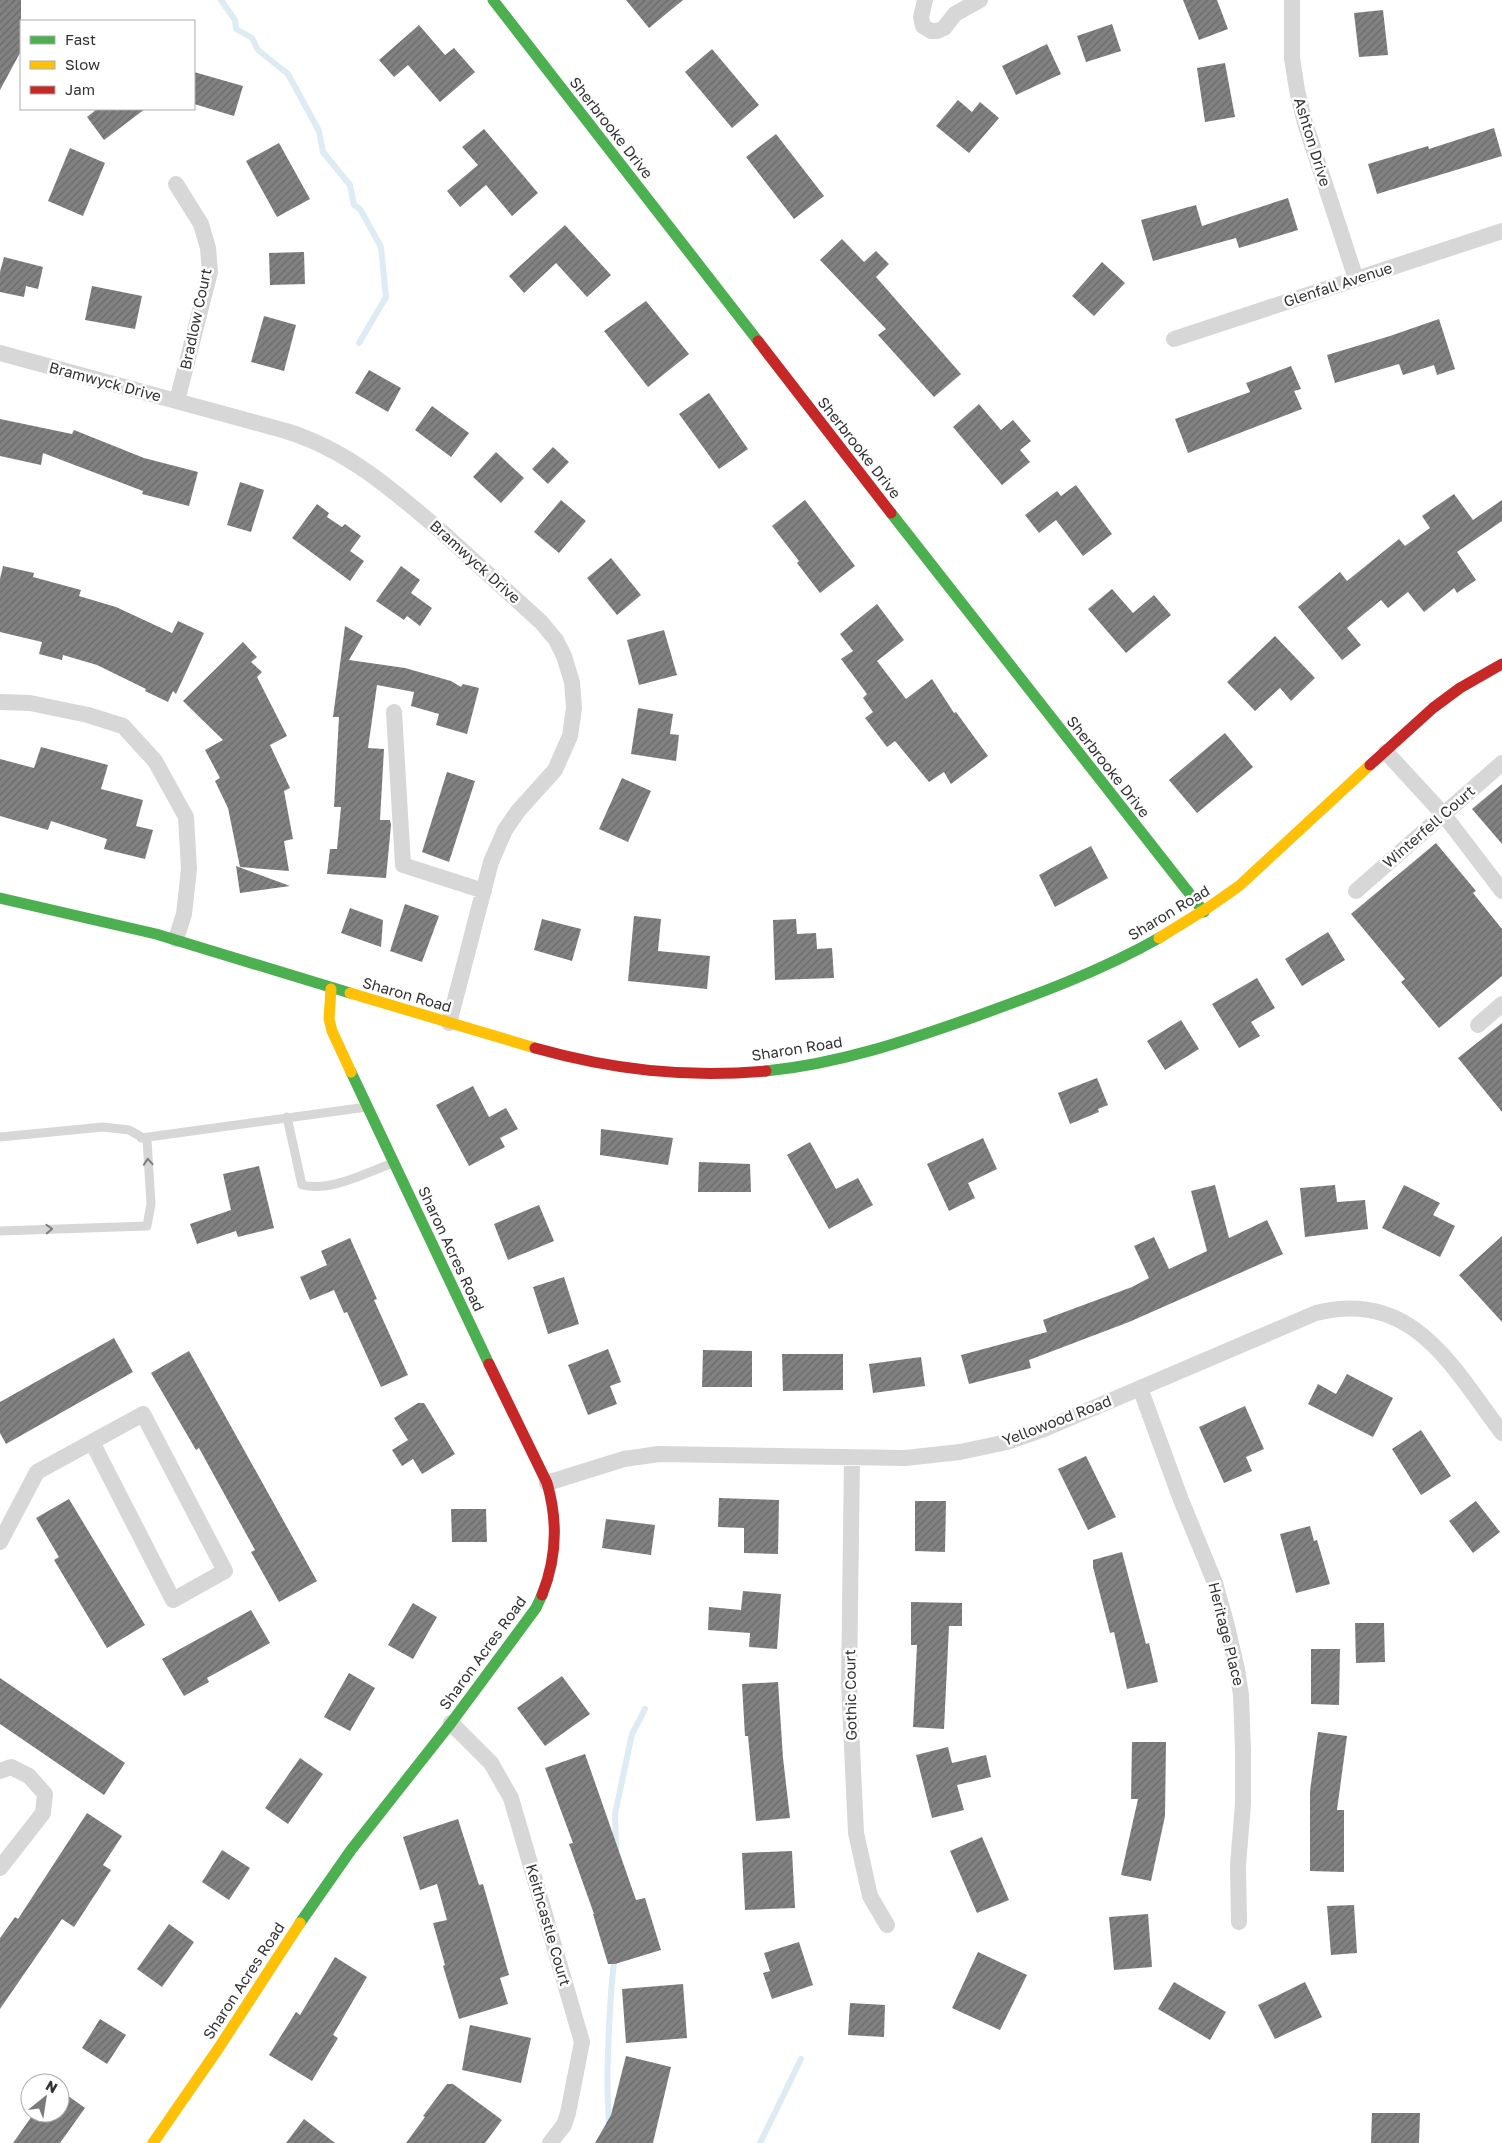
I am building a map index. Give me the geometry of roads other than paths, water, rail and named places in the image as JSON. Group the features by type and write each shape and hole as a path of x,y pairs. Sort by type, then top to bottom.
{"street":[{"name":"Sherbrooke Drive","path":"493,0 961,604 1204,912"},
{"path":"925,0 921,17 923,26 931,31 944,28 955,14 980,0"},
{"name":"Ashton Drive","path":"1292,0 1292,58 1297,90 1305,122 1356,279"},
{"name":"Bradlow Court","path":"176,184 200,224 208,248 210,272 177,401"},
{"name":"Glenfall Avenue","path":"1174,339 1502,231"},
{"name":"Bramwyck Drive","path":"0,353 296,434 327,447 352,460 376,476 414,507 542,622 556,640 564,656 572,682 574,708 570,736 555,770 518,811 505,830 491,862 449,1023"},
{"name":"Sharon Road","path":"0,898 176,939 331,989 544,1052 622,1068 691,1074 782,1069 833,1060 901,1043 1005,1006 1108,965 1157,940 1204,912 1239,886 1433,708 1460,688 1502,664"},
{"path":"1,702 30,703 78,713 123,726 156,761 186,817 189,869 184,914 176,939"},
{"path":"394,712 403,865 484,891"},
{"path":"1386,752 1444,814 1502,890"},
{"name":"Winterfell Court","path":"1356,891 1502,763"},
{"name":"Sharon Acres Road","path":"155,2142 218,2050 285,1944 351,1850 451,1723 536,1608 546,1588 552,1566 556,1530 552,1500 547,1483 393,1163 332,1031 330,1019 331,989"},
{"path":"1478,1025 1502,1004"},
{"name":"Yellowood Road","path":"547,1483 624,1459 659,1454 905,1458 960,1452 1006,1442 1042,1430 1307,1316 1324,1311 1350,1308 1394,1317 1417,1329 1438,1349 1502,1434"},
{"name":"Heritage Place","path":"1140,1388 1181,1500 1200,1541 1215,1583 1237,1669 1243,1750 1243,1804 1238,1865 1238,1922"},
{"path":"0,1542 37,1472 92,1442 144,1414 225,1571 173,1600 92,1442"},
{"name":"Gothic Court","path":"852,1458 849,1683 856,1833 870,1896 887,1924"},
{"name":"Keithcastle Court","path":"451,1723 492,1763 511,1798 582,2042 568,2113 564,2125 550,2143"},
{"path":"0,1771 11,1767 29,1776 45,1794 44,1813 0,1868"}],"lane":[{"path":"141,1138 367,1107"},
{"path":"287,1117 302,1185 314,1188 337,1183 393,1163"},
{"path":"0,1137 104,1127 128,1130 146,1140 151,1204 147,1226 0,1231"}],"waterway":[{"path":"221,0 235,20 236,29 252,38 258,50 288,74 319,131 323,152 350,185 354,205 360,209 381,247 386,297 359,343"},
{"path":"616,1850 615,1814 632,1734 645,1709"},
{"path":"611,2143 607,2072 615,1957"},
{"path":"760,2143 801,2059"}]}
